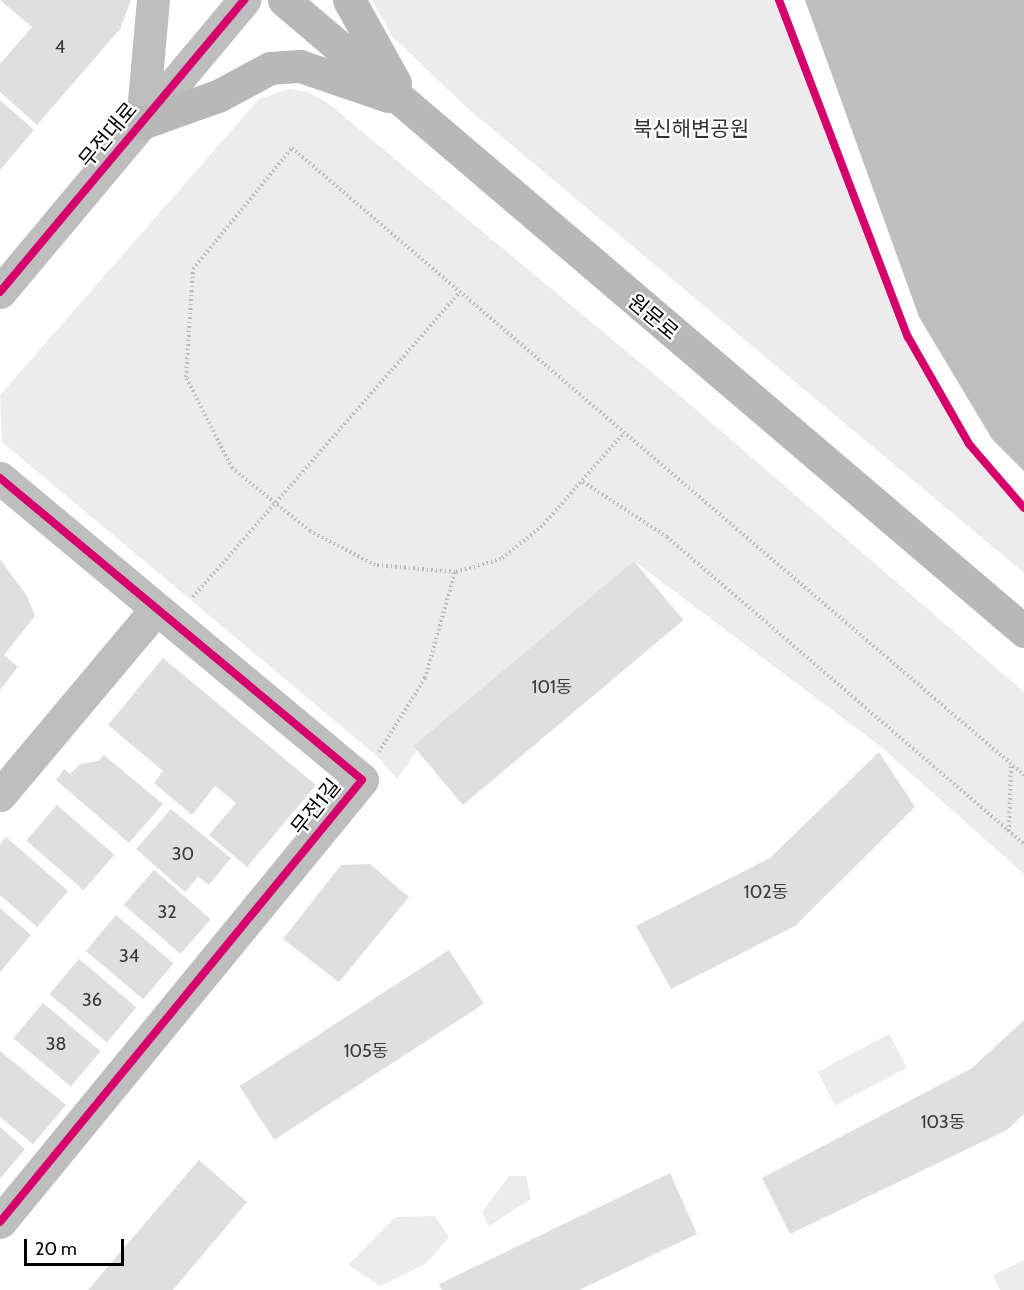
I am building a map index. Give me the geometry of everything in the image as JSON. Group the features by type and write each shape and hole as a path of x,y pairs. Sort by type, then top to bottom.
{"main road":[{"name":"원문로","path":"284,0 1024,631"},
{"path":"349,0 407,103"},
{"path":"142,123 218,96 270,68 300,66 407,103"}],"street":[{"path":"142,123 153,0"},
{"name":"무전대로","path":"0,292 244,0"},
{"name":"무전1길","path":"0,478 162,616 362,780 0,1222"},
{"path":"0,795 162,616"}],"path":[{"path":"622,435 584,482 542,526 501,558 455,572 375,565 310,531 232,468 186,377 193,269 292,148 622,435 1024,775"},
{"path":"162,616 277,504 459,293"},
{"path":"584,482 667,537 1024,844"},
{"path":"362,780 425,678 455,572"},
{"path":"1009,831 1011,764"}],"green space":[{"name":"북신해변공원","path":"372,0 779,0 908,337 969,444 1024,508 1024,573 466,107 392,36"},
{"path":"288,89 308,92 328,103 685,400 1024,692 1024,874 880,746 634,561 416,752 397,779 378,757 2,442 0,395 259,99"},
{"path":"889,1034 907,1068 835,1106 817,1072"},
{"path":"509,1176 526,1176 531,1199 489,1226 482,1212"},
{"path":"435,1216 449,1237 427,1263 380,1286 348,1265 395,1217"},
{"path":"1024,1260 1024,1290 1000,1290 993,1275"}],"shaded area":[{"path":"805,0 1024,0 1024,471 992,439 919,317"}],"building":[{"path":"0,0 131,0 120,29 37,125 0,92 0,64 32,27"},
{"path":"0,100 34,130 0,170"},
{"path":"0,559 27,596 35,616 4,655 18,667 0,690"},
{"path":"634,561 683,620 463,805 413,746"},
{"path":"163,658 316,785 247,867 209,835 236,803 215,786 192,815 154,783 163,771 108,725"},
{"path":"879,752 915,807 795,926 671,989 636,926 770,858"},
{"path":"104,755 163,804 129,843 56,780 64,769 70,774 80,764 98,761"},
{"path":"57,805 114,855 84,890 26,840"},
{"path":"171,809 231,858 209,885 198,877 185,892 136,849"},
{"path":"6,837 68,891 37,927 0,895 0,844"},
{"path":"370,864 409,897 339,982 283,939 341,865"},
{"path":"154,870 211,919 180,954 124,905"},
{"path":"0,908 31,935 0,972"},
{"path":"116,915 173,963 143,999 86,951"},
{"path":"449,950 484,1004 274,1140 239,1086"},
{"path":"79,959 136,1007 107,1042 49,994"},
{"path":"43,1003 100,1051 71,1086 13,1038"},
{"path":"1024,1020 1024,1114 1007,1130 790,1234 762,1178 972,1068"},
{"path":"0,1051 66,1105 33,1144 0,1117"},
{"path":"0,1127 25,1149 0,1179"},
{"path":"199,1160 247,1202 173,1290 88,1290"},
{"path":"670,1173 697,1234 579,1290 442,1290 439,1284"}],"cycle path":[{"path":"0,292 244,0"},
{"path":"779,0 908,337 969,444 1024,508"},
{"path":"0,478 362,780 0,1222"}]}
